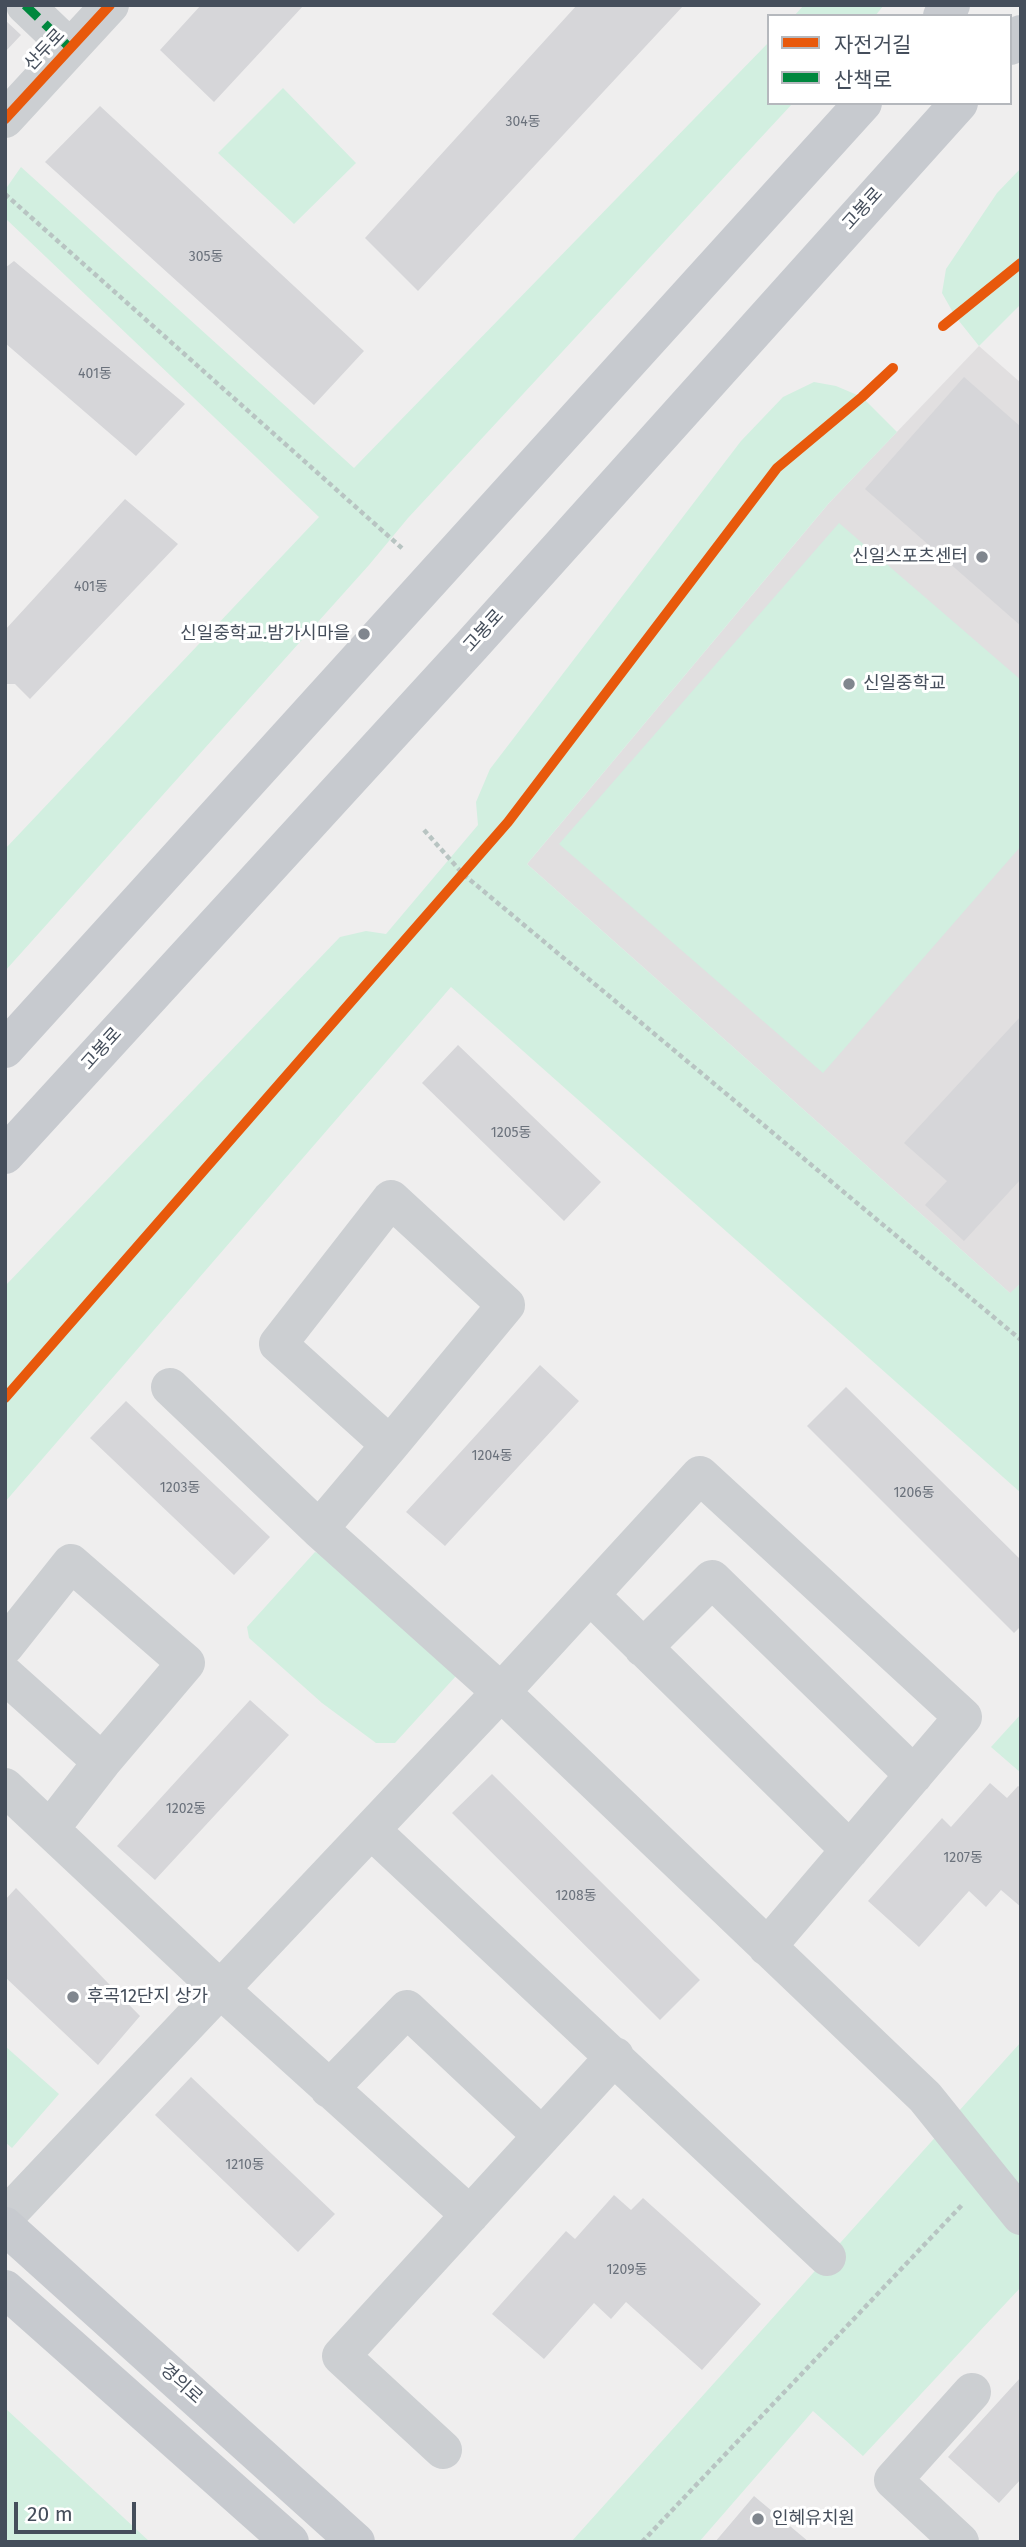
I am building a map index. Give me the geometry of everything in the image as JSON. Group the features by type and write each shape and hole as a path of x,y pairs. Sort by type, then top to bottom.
{"main road":[{"path":"5,1049 861,105"},
{"name":"고봉로","path":"5,1154 471,645 957,105"},
{"name":"경의로","path":"5,2226 356,2542"},
{"path":"5,2289 290,2542"}],"street":[{"path":"25,5 71,48"},
{"name":"산두로","path":"5,119 110,5"},
{"path":"319,1529 390,1445 506,1305 391,1199 278,1344 390,1445"},
{"path":"170,1387 319,1529 501,1692 925,2097 1021,2216"},
{"path":"5,2217 501,1692 700,1475 963,1717 767,1947"},
{"path":"5,1646 71,1563 186,1663 102,1762 50,1829"},
{"path":"643,1647 712,1579 914,1775"},
{"path":"590,1595 850,1850"},
{"path":"5,1675 102,1762"},
{"path":"5,1787 220,1990 470,2215"},
{"path":"371,1830 615,2056 827,2258"},
{"path":"329,2089 407,2009 542,2136"},
{"path":"443,2450 341,2356 615,2056"},
{"path":"960,2542 893,2480 972,2392"}],"path":[{"path":"5,194 409,554"},
{"path":"424,830 1021,1340"},
{"path":"454,884 467,869"},
{"path":"642,2542 962,2205"}],"shaded area":[{"name":"신일중학교","path":"979,346 1021,383 1021,1283 1011,1294 527,864 829,503"}],"green space":[{"path":"804,5 884,5 877,14 796,14"},
{"path":"767,44 767,105 791,105 408,518 369,565 5,971 5,849 319,517 5,218 5,190 21,167 354,468"},
{"path":"283,88 356,163 294,224 218,153"},
{"path":"1021,168 1021,304 979,346 955,316 942,293 946,269 997,193"},
{"path":"814,382 836,386 862,397 897,432 829,503 527,864 1010,1293 1021,1283 1021,1493 451,987 5,1502 5,1286 340,937 366,931 386,934 478,825 476,802 490,769 741,441 783,397"},
{"path":"839,523 1021,680 1021,846 823,1073 559,844"},
{"path":"315,1552 336,1560 456,1676 395,1743 376,1743 322,1703 249,1638 247,1627"},
{"path":"1021,1714 1021,1773 991,1747"},
{"path":"1021,2042 1021,2287 863,2456 813,2411 699,2542 571,2542"},
{"path":"5,2046 59,2094 12,2148 5,2142"},
{"path":"5,2408 150,2542 5,2542"}],"building":[{"path":"201,5 304,5 214,102 160,50"},
{"path":"577,5 684,5 418,291 365,238"},
{"path":"5,20 21,35 5,52"},
{"path":"100,106 364,351 314,405 45,162"},
{"path":"14,261 185,404 136,456 5,343 5,268"},
{"name":"신일스포츠센터","path":"964,377 1021,427 1021,626 865,489"},
{"path":"125,499 178,544 30,699 15,684 5,684 5,630"},
{"path":"1021,1016 1021,1179 964,1241 925,1205 947,1181 904,1143"},
{"path":"458,1045 601,1182 564,1221 422,1083"},
{"path":"540,1365 579,1401 445,1546 406,1512"},
{"path":"846,1387 1021,1560 1021,1626 1014,1633 807,1426"},
{"path":"126,1401 270,1537 234,1575 90,1438"},
{"path":"250,1700 289,1735 155,1880 117,1846"},
{"path":"492,1774 700,1980 660,2020 452,1813"},
{"path":"990,1783 1007,1798 1018,1786 1021,1788 1021,1907 1001,1890 986,1907 969,1891 919,1947 868,1901 942,1818 951,1827"},
{"name":"후곡12단지 상가","path":"16,1888 140,2016 98,2065 5,1977 5,1900"},
{"path":"191,2077 335,2214 298,2252 155,2115"},
{"path":"614,2195 631,2210 643,2198 761,2304 702,2370 626,2302 611,2319 594,2303 544,2359 492,2314 566,2231 575,2239"},
{"path":"1021,2377 1021,2479 999,2503 948,2457"},
{"name":"인혜유치원","path":"754,2496 809,2542 715,2542"}],"marked path":[{"path":"25,5 70,48"}],"cycle path":[{"path":"5,119 110,5"},
{"path":"943,326 1021,263"},
{"path":"5,1398 508,822 777,468 893,368"}],"place":[{"name":"신일스포츠센터","path":"982,557"},
{"name":"신일중학교.밤가시마을","path":"364,634"},
{"name":"신일중학교","path":"849,684"},
{"name":"후곡12단지 상가","path":"73,1997"},
{"name":"인혜유치원","path":"758,2519"}]}
